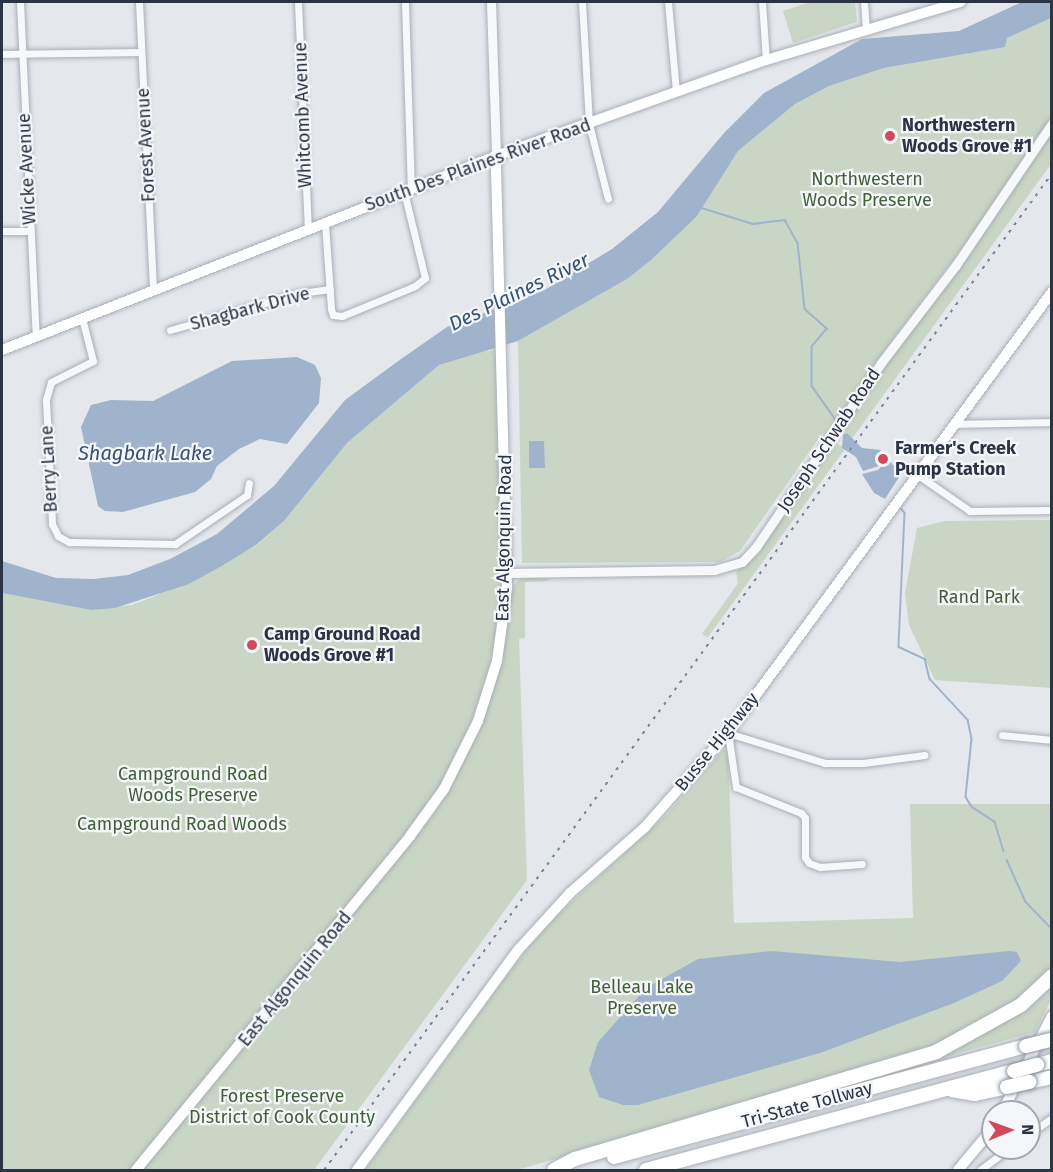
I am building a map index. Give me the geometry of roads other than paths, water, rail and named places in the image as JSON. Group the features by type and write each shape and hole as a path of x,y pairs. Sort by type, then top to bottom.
{"highway":[{"path":"554,1170 575,1159 936,1052 1021,1005 1052,976"},
{"name":"Tri-State Tollway","path":"563,1170 1051,1039"},
{"name":"Tri-State Tollway","path":"646,1170 1052,1061"},
{"path":"947,1089 975,1094 1052,1077"}],"main road":[{"name":"South Des Plaines River Road","path":"2,350 496,156 766,60 866,28 961,2"},
{"name":"East Algonquin Road","path":"136,1170 410,836 444,789 470,739 489,689 503,629 507,573 496,156"},
{"name":"Busse Highway","path":"357,1170 518,950 570,893 645,827 728,733 1052,292"},
{"path":"1008,1100 1052,1016"},
{"path":"958,1170 981,1142"}],"street":[{"name":"Wicke Avenue","path":"20,2 36,337"},
{"name":"Forest Avenue","path":"139,2 153,289"},
{"name":"Whitcomb Avenue","path":"298,2 308,229"},
{"path":"325,222 333,315 342,316 415,286 425,278 407,191 405,2"},
{"name":"East Algonquin Road","path":"491,2 496,156"},
{"path":"582,2 589,124 608,199"},
{"path":"668,2 676,92"},
{"path":"762,2 766,60"},
{"path":"864,2 866,28"},
{"path":"2,54 141,52"},
{"name":"Joseph Schwab Road","path":"507,573 714,570 742,562 756,547 881,363 956,265 1052,123"},
{"path":"2,231 30,231"},
{"name":"Shagbark Drive","path":"170,330 301,293 330,289"},
{"name":"Berry Lane","path":"82,318 93,361 51,382 46,400 52,524 58,536 69,542 175,544 247,495 249,483"},
{"path":"955,424 1052,422"},
{"path":"918,475 970,511 1052,510"},
{"path":"862,864 820,867 809,863 805,857 805,818 801,813 736,787 728,733 825,763 863,763 924,755"},
{"path":"1002,735 1052,740"},
{"path":"980,1170 993,1160"}],"water":[{"path":"1022,2 1051,2 1051,18 1007,38 1005,47 884,68 829,86 795,104 738,151 697,216 651,260 627,279 518,341 439,365 347,443 284,521 256,545 220,567 189,584 115,608 91,610 2,593 2,561 56,578 94,579 128,575 170,559 217,534 274,486 345,400 401,359 447,327 543,291 612,249 658,212 724,133 764,93 862,39 959,31"},
{"name":"Shagbark Lake","path":"297,357 315,365 321,378 319,403 287,444 260,439 239,449 217,466 211,479 195,492 123,512 105,511 98,506 81,427 91,405 111,400 153,401 232,361"},
{"path":"847,433 862,448 881,450 876,458 882,465 863,471 856,457 842,448 843,435"},
{"path":"529,441 544,441 545,468 529,468"},
{"path":"888,459 901,474 885,499 874,493 862,474 878,470"},
{"path":"772,951 900,962 1009,951 1017,952 1021,961 1002,981 954,1003 820,1053 638,1105 623,1105 599,1097 589,1070 598,1042 646,988 698,959"}],"waterway":[{"path":"702,208 753,224 785,220 798,243 805,309 827,329 812,347 812,386 836,420"},
{"path":"899,506 905,513 899,647 925,659 930,679 968,720 972,739 966,797 972,807 995,822 1004,851"},
{"path":"1007,860 1026,902 1052,929"}],"railway":[{"path":"324,1170 1052,173"}],"place":[{"name":"Northwestern Woods Grove #1","path":"890,136"},
{"name":"Farmer's Creek Pump Station","path":"883,459"},
{"name":"Camp Ground Road Woods Grove #1","path":"252,645"}],"park label":[{"name":"Northwestern Woods Preserve","path":"867,190"},
{"name":"Rand Park","path":"979,597"},
{"name":"Campground Road Woods Preserve","path":"193,785"},
{"name":"Campground Road Woods","path":"182,824"},
{"name":"Belleau Lake Preserve","path":"642,998"},
{"name":"Forest Preserve District of Cook County","path":"282,1107"}],"water label":[{"name":"Des Plaines River","path":"519,292"}]}
